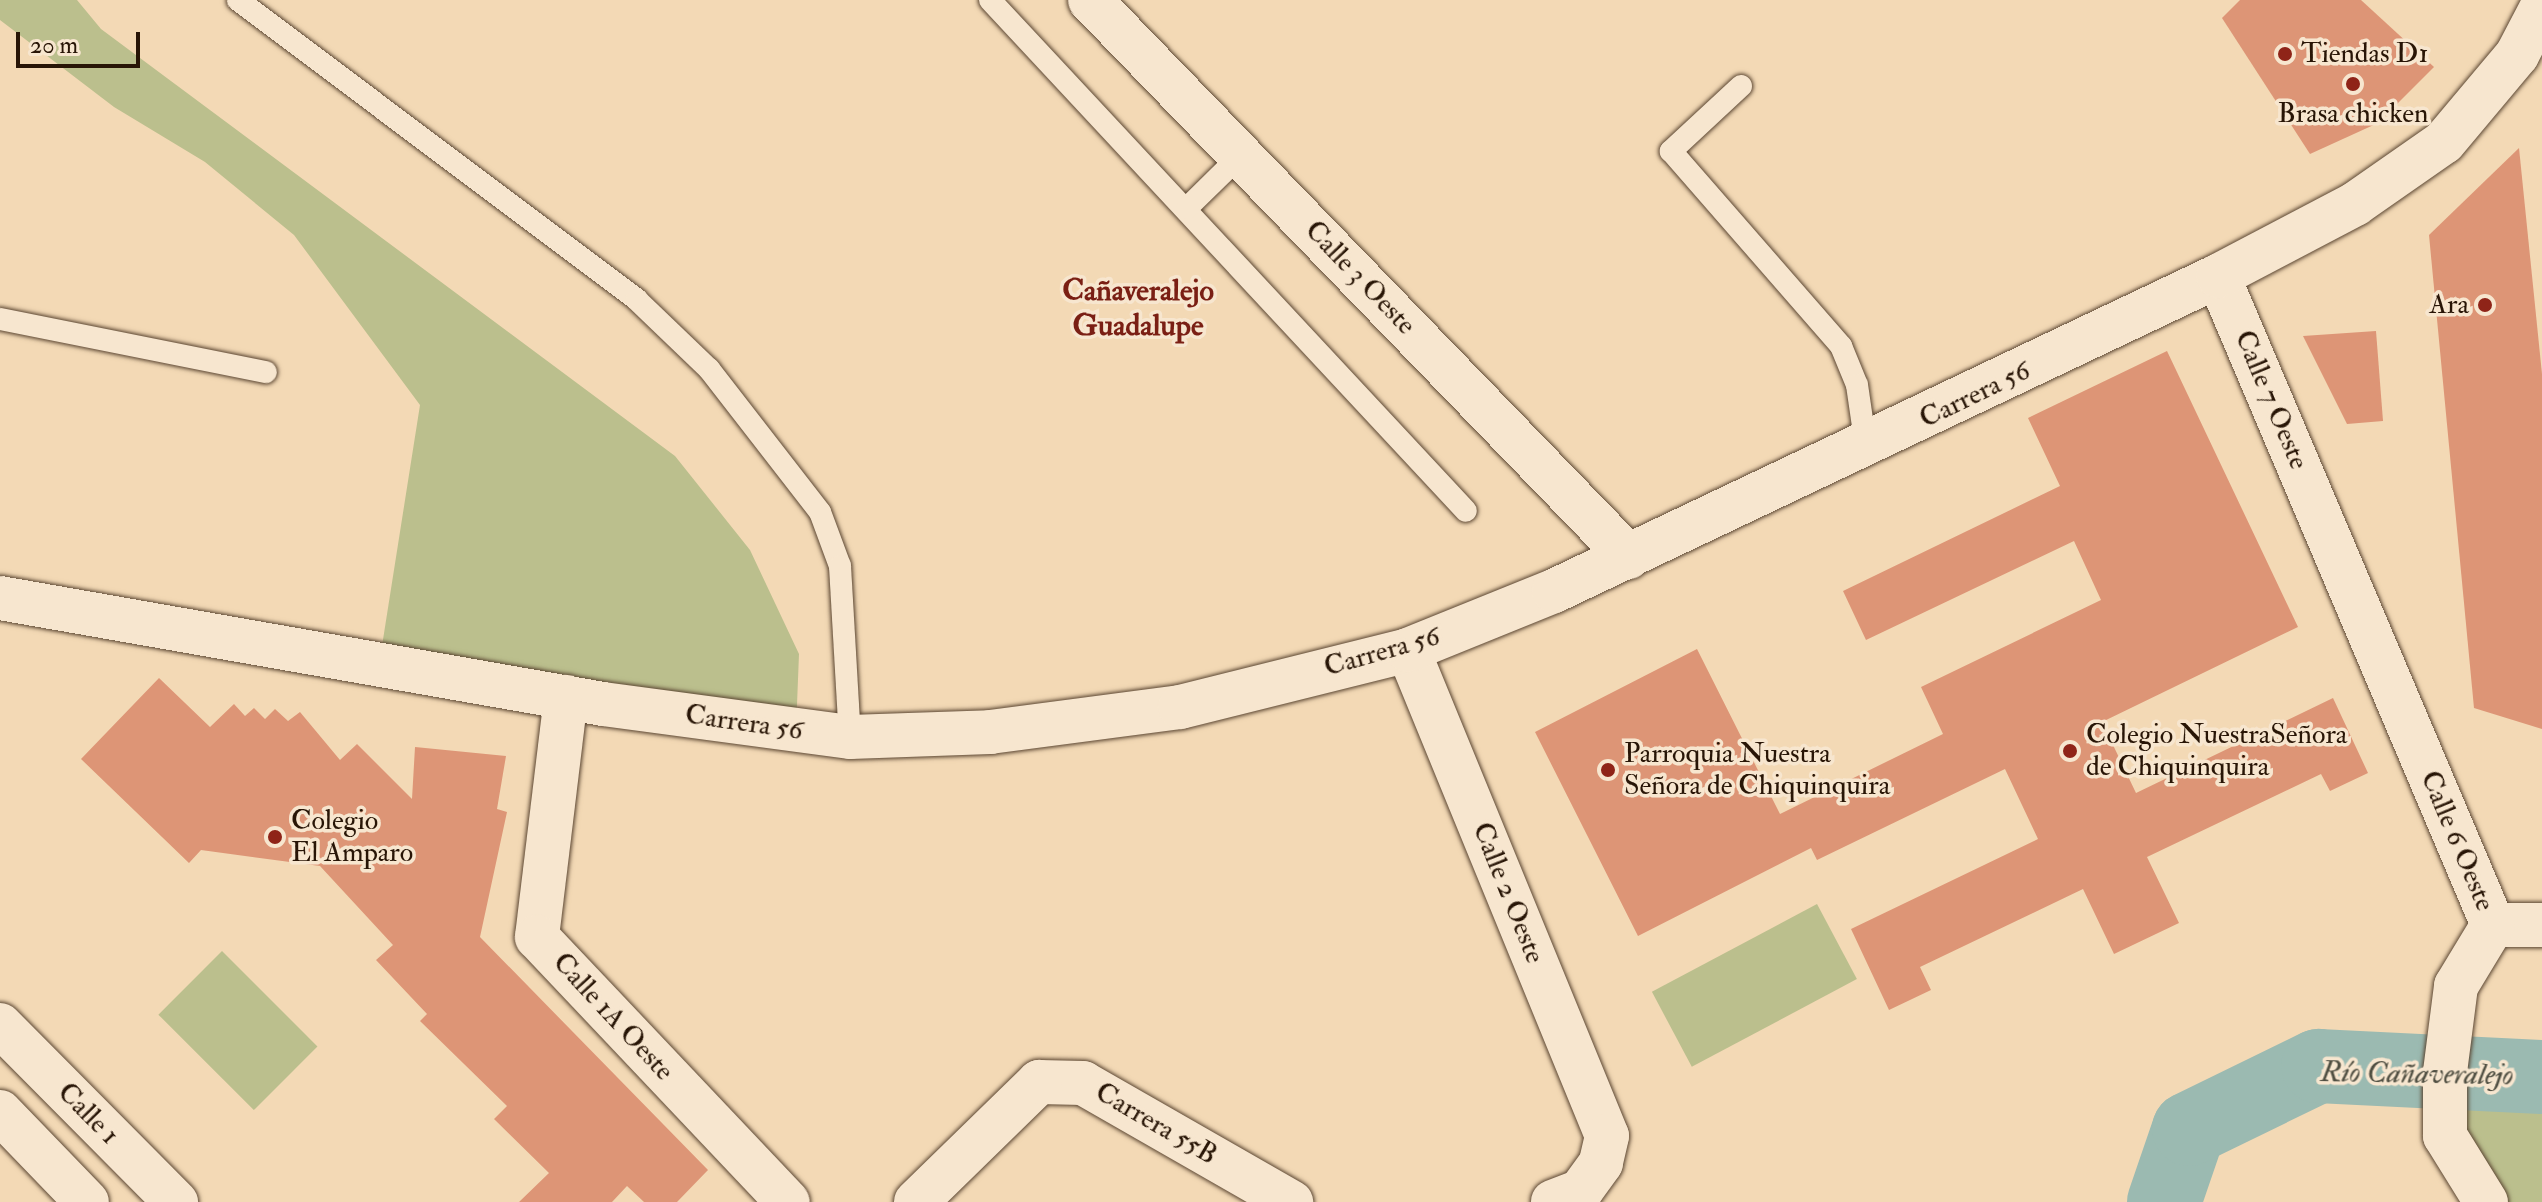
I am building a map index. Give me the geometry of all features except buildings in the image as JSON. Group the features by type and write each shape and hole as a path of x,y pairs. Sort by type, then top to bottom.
{"street":[{"name":"Calle 3 Oeste","path":"1090,0 1629,557"},
{"name":"Carrera 56","path":"0,598 52,611 566,697 850,737 990,732 1180,707 1408,650 1629,557 1866,448 2218,276 2355,204 2444,142 2517,55 2542,7"},
{"name":"Calle 7 Oeste","path":"2218,276 2323,523"},
{"name":"Calle 6 Oeste","path":"2323,523 2493,925 2456,986 2445,1136 2486,1202"},
{"name":"Carrera 56","path":"0,617 52,611"},
{"name":"Calle 2 Oeste","path":"1408,650 1607,1136 1601,1163 1581,1191 1553,1202"},
{"name":"Calle 1A Oeste","path":"566,697 537,937 788,1202"},
{"path":"2493,925 2542,925"},
{"name":"Calle 1","path":"0,1025 176,1202"},
{"name":"Carrera 55B","path":"916,1202 1039,1082 1083,1083 1291,1202"},
{"path":"0,1112 87,1202"}],"lane":[{"path":"238,0 637,300 709,369 820,512 840,566 850,737"},
{"path":"990,0 1466,511"},
{"path":"1741,86 1671,151 1841,346 1857,385 1866,448"},
{"path":"1187,208 1241,155"},
{"path":"0,319 266,372"}],"green space":[{"path":"0,0 77,0 101,29 675,456 750,550 799,654 796,730 379,665 420,405 294,235 205,162 114,107 0,20"},
{"path":"1817,904 1857,979 1692,1067 1652,992"},
{"path":"222,951 317,1046 254,1110 158,1015"},
{"path":"2440,1071 2542,1077 2542,1202 2486,1202"}],"waterway":[{"name":"Río Cañaveralejo","path":"2164,1202 2189,1129 2318,1066 2542,1077"}],"place":[{"name":"Tiendas D1","path":"2285,54"},
{"name":"Brasa chicken","path":"2353,84"},
{"name":"Ara","path":"2485,305"},
{"name":"Colegio NuestraSeñora de Chiquinquira","path":"2070,751"},
{"name":"Parroquia Nuestra Señora de Chiquinquira","path":"1608,770"},
{"name":"Colegio El Amparo","path":"275,837"}],"district":[{"name":"Cañaveralejo Guadalupe","path":"1138,308"}]}
